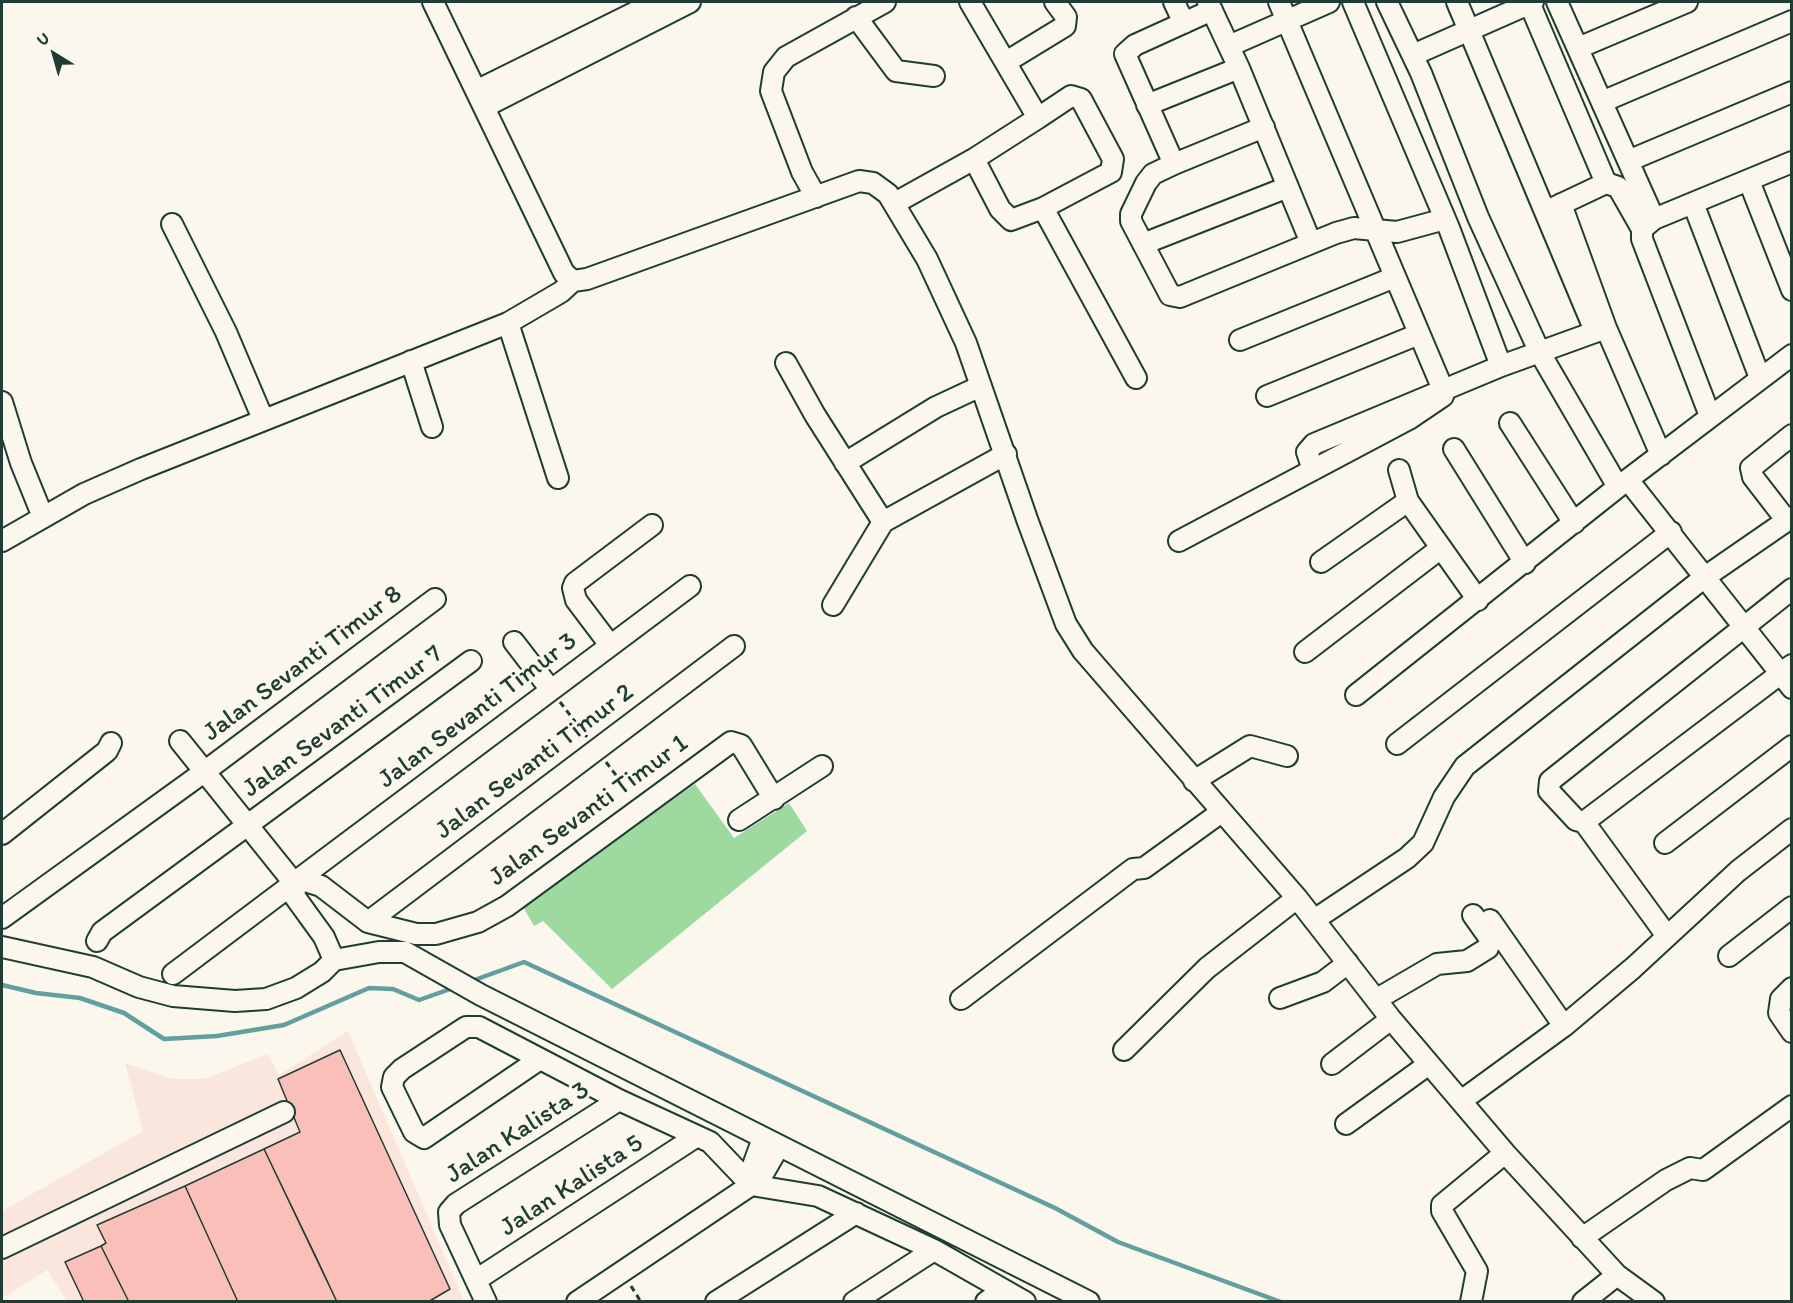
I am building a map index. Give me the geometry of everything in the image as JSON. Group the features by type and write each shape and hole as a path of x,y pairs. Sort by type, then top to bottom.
{"street":[{"path":"433,2 564,273 573,281"},
{"path":"480,99 656,2"},
{"path":"480,99 690,2"},
{"path":"816,197 798,162 771,91 771,81 778,65 786,57 885,2"},
{"path":"970,2 1038,118"},
{"path":"1006,62 1065,26 1066,17 1055,2"},
{"path":"1174,2 1184,23"},
{"path":"1279,2 1289,21 1444,392"},
{"path":"1229,46 1329,2"},
{"path":"1353,2 1445,219 1501,366"},
{"path":"1387,2 1413,55 1478,217 1540,353 1623,484 1671,532 1743,626 1788,676 1584,822"},
{"path":"1457,2 1553,208 1601,330 1661,455"},
{"path":"1413,55 1531,2 1606,183"},
{"path":"1557,2 1604,101 1628,161 1648,224 1642,239 1710,416"},
{"path":"1578,48 1688,2"},
{"path":"1174,164 1125,56 1127,51 1135,45 1184,23 1210,6 1239,68 1311,243"},
{"path":"856,17 896,71 934,76"},
{"path":"1604,101 1791,21"},
{"path":"1147,105 1239,68"},
{"path":"1628,161 1791,93"},
{"path":"895,203 974,159 1071,96 1078,97 1097,127 1114,164 1108,174 1043,208 1015,219 1007,219 974,159"},
{"path":"1264,127 1174,164 1149,177 1131,214 1131,221 1168,293 1177,297 1354,228 1397,232 1445,219"},
{"path":"1648,224 1791,162"},
{"path":"1749,181 1791,290"},
{"path":"2,541 84,494 262,419 508,322 561,292 573,281 587,279 816,197 865,182 881,188 895,203 945,295 981,386 1066,624 1097,670 1220,813 1297,897 1391,1019 1505,1153 1617,1275 1654,1302"},
{"path":"1553,208 1606,183 1618,187 1648,224"},
{"path":"1143,244 1288,187"},
{"path":"1693,203 1760,378"},
{"path":"1043,208 1136,378"},
{"path":"172,224 226,332 262,419"},
{"path":"1240,340 1395,277"},
{"path":"508,322 558,478"},
{"path":"1179,542 1313,470 1308,457 1311,446 1444,392 1501,366 1601,330"},
{"path":"1267,396 1419,334"},
{"path":"1356,695 1710,416 1791,355"},
{"path":"411,361 432,427"},
{"path":"786,363 815,415 883,522"},
{"path":"845,463 936,407 981,386"},
{"path":"2,402 21,463 43,517"},
{"path":"1510,423 1574,523"},
{"path":"1314,920 1407,858 1423,843 1444,797 1466,766 1705,577 1789,519 1753,477 1750,468 1791,435"},
{"path":"1454,449 1525,563"},
{"path":"834,605 883,522 1006,454"},
{"path":"1399,470 1408,501 1478,600"},
{"path":"1321,562 1408,501"},
{"path":"610,645 576,600 573,588 582,575 652,525"},
{"path":"1397,744 1671,532"},
{"path":"1305,652 1441,548"},
{"name":"Jalan Sevanti Timur 3","path":"173,974 690,586"},
{"path":"1667,936 1584,822 1576,820 1551,794 1548,788 1550,781 1791,589"},
{"name":"Jalan Sevanti Timur 8","path":"2,918 204,772 435,598"},
{"path":"514,642 551,690"},
{"name":"Jalan Sevanti Timur 2","path":"369,922 734,646"},
{"name":"Jalan Sevanti Timur 7","path":"97,941 102,932 471,661"},
{"path":"180,741 247,826 297,881 321,886 369,922"},
{"name":"Jalan Sevanti Timur 1","path":"369,922 416,934 444,932 478,922 507,906 731,742 741,745 774,799"},
{"path":"2,834 107,752 111,743"},
{"path":"1194,781 1250,746 1287,756"},
{"path":"1665,843 1791,746"},
{"path":"739,820 822,766"},
{"path":"962,999 1133,869 1144,868 1220,813"},
{"path":"1461,1101 1564,1026 1738,871 1791,829"},
{"path":"297,881 295,897 324,937 334,960"},
{"path":"1124,1050 1207,968 1297,897"},
{"path":"1729,956 1791,908"},
{"path":"1377,999 1437,964 1467,961 1488,948 1490,939 1479,914 1564,1026"},
{"path":"2,946 93,967 139,987 173,996 235,1001 280,996 311,979 334,960 379,952 405,952 481,995 1089,1302"},
{"path":"1281,998 1323,981 1348,963"},
{"path":"1791,988 1781,999 1779,1013 1791,1032"},
{"path":"1332,1064 1391,1019"},
{"path":"540,1059 428,1136 420,1137 414,1132 393,1087 394,1077 402,1069 471,1026 479,1027 718,1149 751,1185 818,1196 934,1250 1025,1302"},
{"path":"1346,1124 1429,1064"},
{"name":"Jalan Kalista 3","path":"476,1280 450,1226 448,1212 456,1204 619,1100"},
{"path":"1582,1238 1666,1180 1690,1168 1703,1170 1791,1106"},
{"path":"2,1248 284,1112"},
{"name":"Jalan Kalista 5","path":"476,1280 697,1137"},
{"path":"751,1185 750,1174 771,1142"},
{"path":"1471,1302 1477,1270 1442,1211 1442,1205 1505,1153"},
{"path":"577,1302 751,1185"},
{"path":"716,1302 856,1213"},
{"path":"854,1302 934,1250"},
{"path":"1583,1302 1617,1275"},
{"path":"476,1280 486,1302"},
{"path":"986,1302 1004,1290"}],"shaded area":[{"path":"348,1031 464,1301 67,1301 47,1270 2,1298 2,1211 143,1131 125,1063 172,1079 204,1079 268,1054 279,1075"}],"green space":[{"path":"695,784 734,838 789,803 807,831 612,989 543,921 534,926 522,905"}],"building":[{"path":"340,1050 450,1289 428,1302 337,1302 264,1149 300,1132 278,1079"},
{"path":"264,1149 337,1302 238,1302 185,1186"},
{"path":"185,1186 238,1302 129,1302 101,1246 106,1243 97,1225"},
{"path":"101,1246 129,1302 84,1302 65,1262"}],"waterway":[{"path":"469,982 524,962 1055,1208 1118,1242 1281,1302"},
{"path":"2,985 36,993 80,998 124,1013 164,1039 217,1036 284,1025 369,988 393,989 419,1000 456,987"}]}
